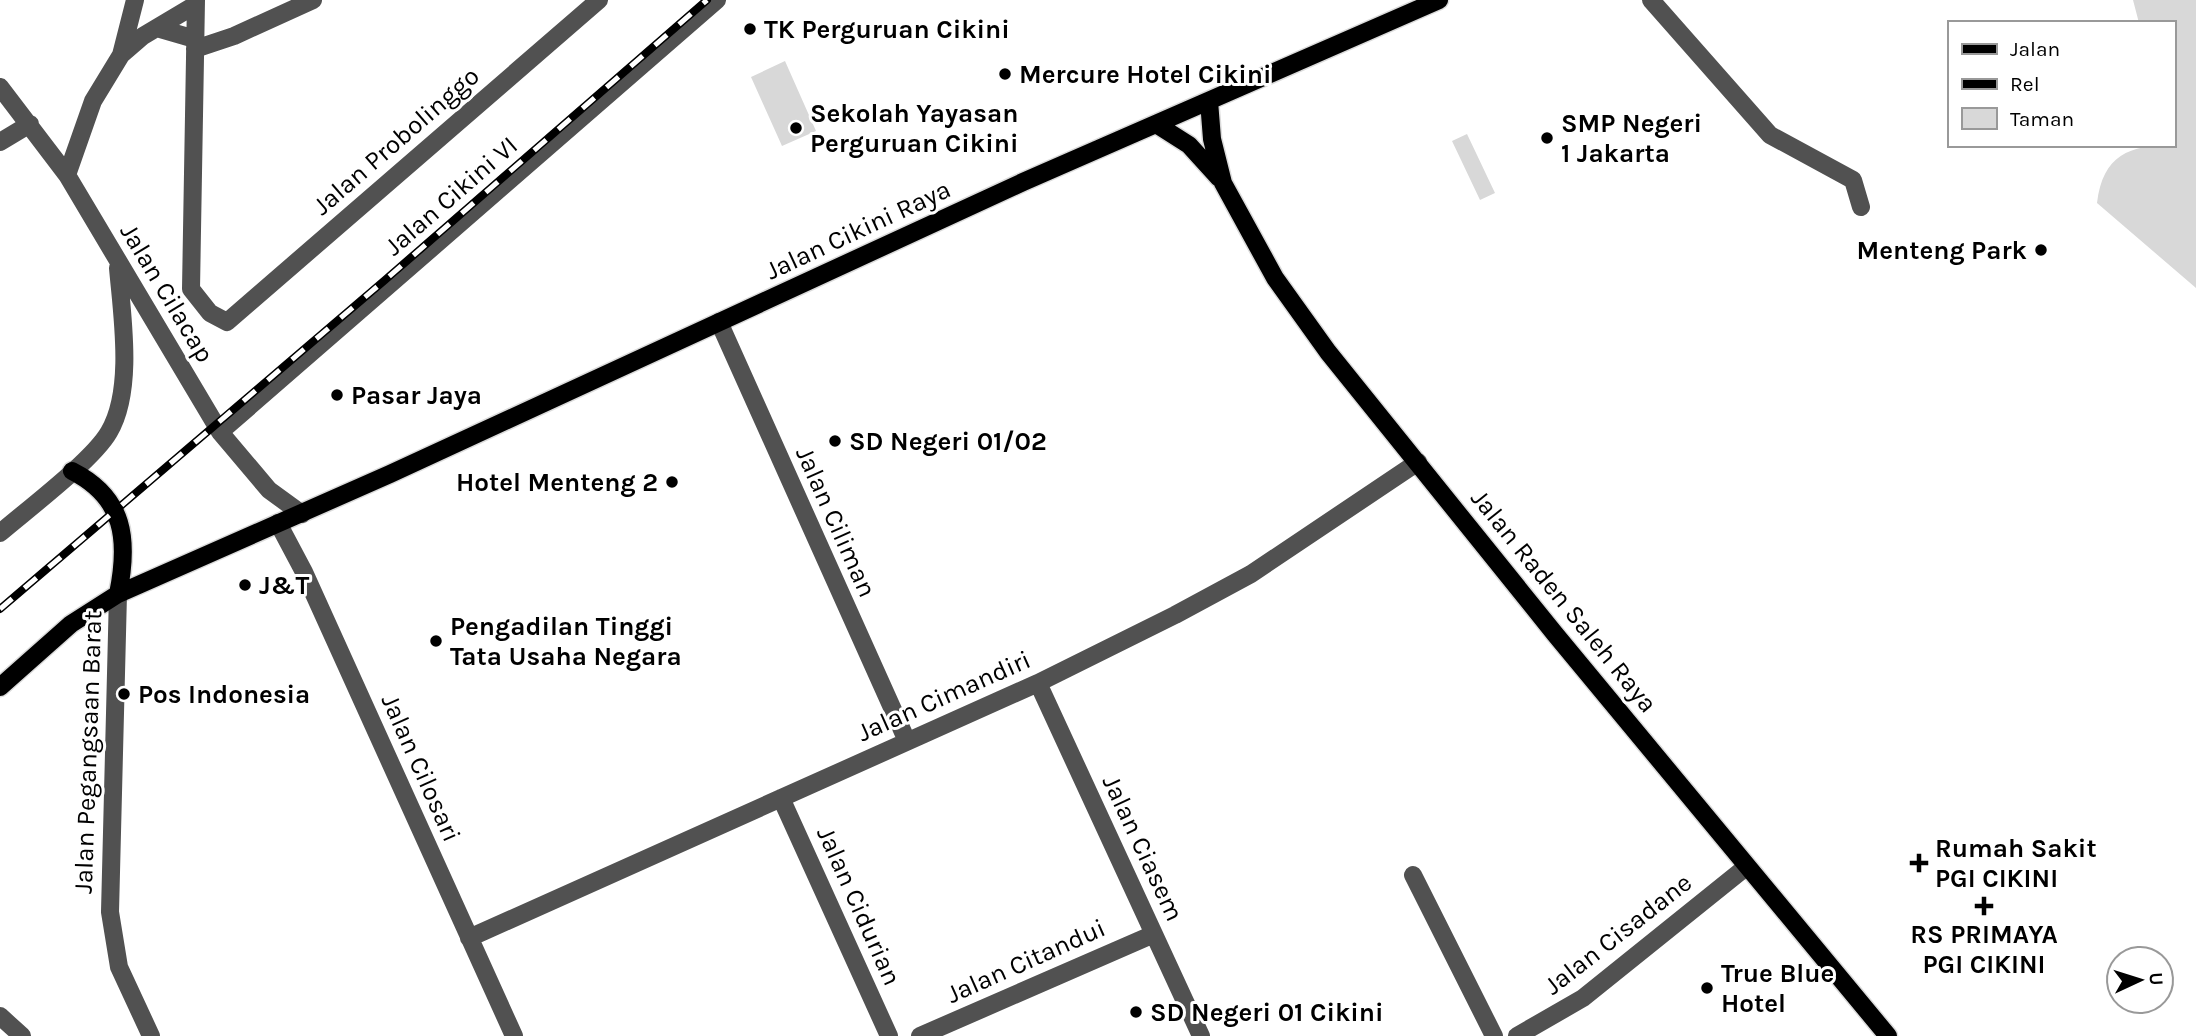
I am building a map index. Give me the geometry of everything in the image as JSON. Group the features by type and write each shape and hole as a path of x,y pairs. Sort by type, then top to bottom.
{"main road":[{"name":"Jalan Cikini Raya","path":"0,687 71,624 118,594 302,514 1156,124 1439,0"},
{"name":"Jalan Raden Saleh Raya","path":"1209,101 1212,139 1223,183"},
{"name":"Jalan Raden Saleh Raya","path":"1156,124 1189,145 1223,183 1275,278 1328,352 1746,867 1888,1036"},
{"path":"72,471 95,482 114,506 123,536 124,565 118,594"}],"street":[{"path":"67,175 93,101 121,55 135,0"},
{"path":"157,28 195,44 234,37 313,0"},
{"name":"Jalan Probolinggo","path":"195,44 191,289 210,313 227,322 599,0"},
{"name":"Jalan Cikini VI","path":"220,432 717,0"},
{"path":"1651,0 1770,135 1853,179 1861,207"},
{"path":"121,55 195,3"},
{"path":"195,3 195,44"},
{"name":"Jalan Cilacap","path":"0,87 67,175 220,432 269,490 302,514"},
{"path":"0,142 30,124"},
{"path":"0,533 72,471 108,434 120,400 122,329 118,263"},
{"name":"Jalan Ciliman","path":"719,322 907,741"},
{"name":"Jalan Cimandiri","path":"470,938 1038,682 1251,573 1418,462"},
{"name":"Jalan Cilosari","path":"278,523 304,572 514,1036"},
{"name":"Jalan Pegangsaan Barat","path":"118,594 110,912 119,967 151,1036"},
{"name":"Jalan Ciasem","path":"1038,682 1201,1036"},
{"name":"Jalan Cidurian","path":"781,798 890,1036"},
{"name":"Jalan Cisadane","path":"1517,1036 1583,998 1746,867"},
{"path":"1413,875 1494,1036"},
{"name":"Jalan Citandui","path":"920,1036 1154,934"},
{"path":"0,1016 22,1036"}],"green space":[{"path":"2133,0 2196,0 2196,288 2097,203 2105,174 2121,156 2143,147 2175,147 2175,21 2138,21"},
{"path":"785,61 816,131 782,146 751,77"},
{"path":"1467,134 1495,193 1480,200 1452,141"}],"railway":[{"path":"0,609 707,0"}],"place":[{"name":"TK Perguruan Cikini","path":"750,29"},
{"name":"Mercure Hotel Cikini","path":"1005,74"},
{"name":"Sekolah Yayasan Perguruan Cikini","path":"796,128"},
{"name":"SMP Negeri 1 Jakarta","path":"1547,138"},
{"name":"Menteng Park","path":"2041,250"},
{"name":"Pasar Jaya","path":"337,395"},
{"name":"SD Negeri 01/02","path":"835,441"},
{"name":"Hotel Menteng 2","path":"672,482"},
{"name":"J&T","path":"245,585"},
{"name":"Pengadilan Tinggi Tata Usaha Negara","path":"436,641"},
{"name":"Pos Indonesia","path":"124,694"},
{"name":"Rumah Sakit PGI CIKINI","path":"1919,863"},
{"name":"RS PRIMAYA PGI CIKINI","path":"1984,906"},
{"name":"True Blue Hotel","path":"1707,988"},
{"name":"SD Negeri 01 Cikini","path":"1136,1012"}]}
